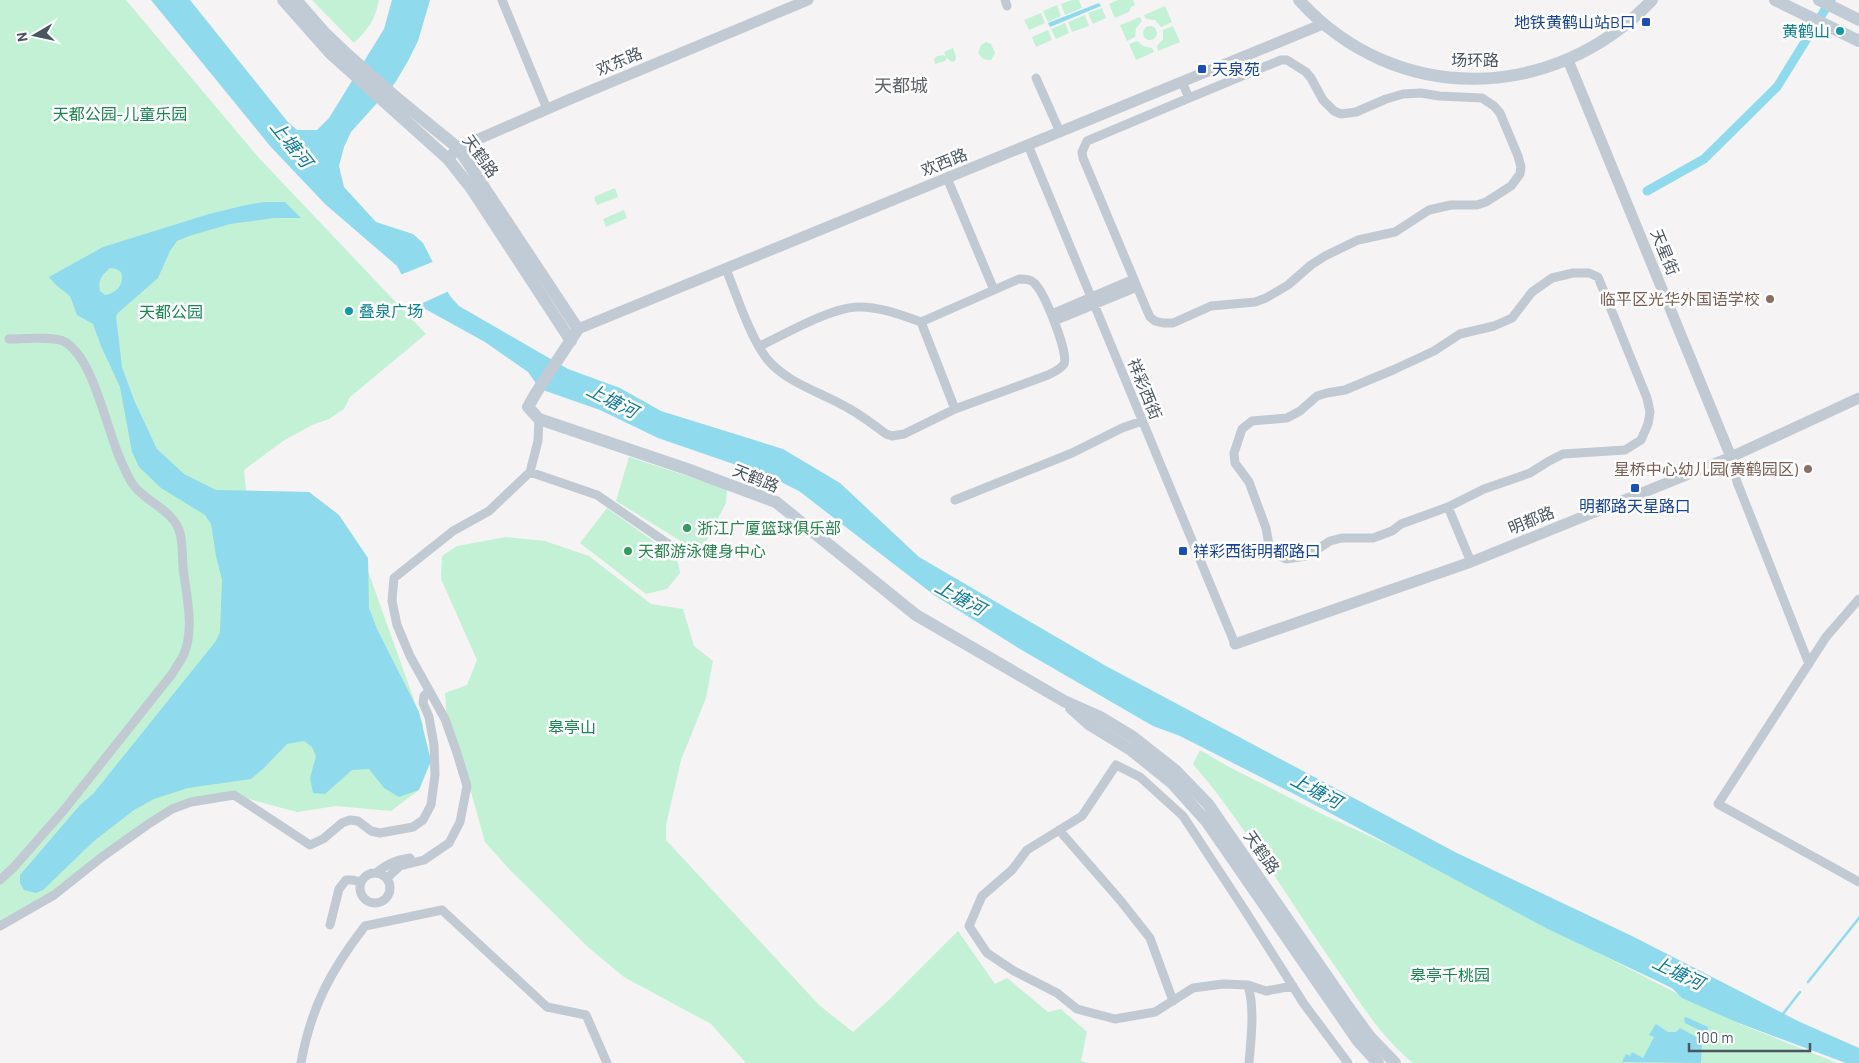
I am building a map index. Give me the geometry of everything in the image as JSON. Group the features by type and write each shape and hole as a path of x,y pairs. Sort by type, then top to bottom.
{"main road":[{"name":"天鹤路","path":"283,0 330,53 458,148 578,330"},
{"name":"天鹤路","path":"296,0 324,32 396,103 448,159 471,188 570,340"},
{"name":"场环路","path":"1299,0 1323,24 1351,44 1377,58 1399,67 1430,75 1491,79 1523,74 1568,60 1618,32 1652,0"},
{"path":"1775,0 1859,41"},
{"path":"1818,0 1859,20"},
{"path":"539,419 528,407 578,330"},
{"name":"天鹤路","path":"539,419 687,469 776,502 916,615 1064,701 1100,717 1133,737 1175,770 1208,804 1346,1004 1370,1037 1395,1063"},
{"name":"天鹤路","path":"1064,701 1090,725 1131,750 1172,783 1207,822 1358,1041 1378,1063"}],"street":[{"path":"502,0 547,109"},
{"name":"欢东路","path":"448,159 458,148 808,0"},
{"name":"欢西路","path":"578,330 1323,24"},
{"path":"1281,60 1287,60 1306,72 1322,100 1334,111 1342,114 1356,112 1386,99 1404,94 1421,93 1439,96 1482,98 1494,106 1500,113 1518,156 1521,167 1520,174 1511,186 1500,195 1477,205 1438,207 1418,216 1395,232 1358,240 1311,264 1288,285 1276,293 1255,302 1210,306 1173,323 1162,324 1150,317 1135,283 1083,158 1084,146 1087,141 1281,60"},
{"name":"天星街","path":"1568,60 1731,457"},
{"path":"1036,78 1060,132"},
{"path":"1182,82 1189,98"},
{"name":"祥彩西街","path":"1028,145 1235,644"},
{"path":"947,178 994,290"},
{"path":"726,269 760,346 766,358 788,378 849,408 886,434 892,436 904,434 955,409 1058,370 1064,364 1066,357 1053,317 1036,285 1031,280 1019,279 921,322 897,314 856,307 831,313 760,346"},
{"path":"1573,273 1589,273 1598,277 1647,398 1650,412 1648,424 1641,440 1625,450 1563,454 1530,473 1484,489 1448,507 1401,524 1392,531 1373,538 1342,538 1330,541 1308,556 1286,559 1276,554 1269,545 1266,528 1249,482 1235,463 1234,453 1242,429 1252,422 1287,418 1300,411 1317,396 1345,390 1434,351 1460,334 1494,326 1512,318 1532,292 1552,278 1573,273"},
{"path":"1053,317 1135,283"},
{"path":"921,322 955,409"},
{"path":"0,880 14,867 64,810 172,674 184,653 189,613 180,533 172,520 140,493 132,483 118,454 86,366 75,351 64,341 54,339 9,339"},
{"name":"明都路","path":"1235,644 1470,562 1731,457 1859,398"},
{"path":"387,878 400,866 424,860 449,843 460,822 467,786 458,753 445,719 410,656 397,625 392,601 394,578 453,531 489,511 530,472 538,441 539,419"},
{"path":"955,500 1072,453 1122,428 1142,421"},
{"path":"1731,457 1737,482 1810,664"},
{"path":"530,472 597,495 683,554"},
{"path":"1448,507 1470,562"},
{"path":"1859,599 1826,637 1718,804 1859,882"},
{"path":"0,926 54,894 147,824 172,809 191,802 234,795 310,845 323,839 342,822 350,820 358,821 371,831 380,833 413,827 423,820 431,805 434,775 434,744 424,704 424,696 429,691"},
{"path":"1293,986 1266,991 1248,985 1223,984 1194,988 1155,1012 1115,1019 1078,1009 1057,993 1014,972 987,953 969,926 982,896 1012,870 1027,850 1082,816 1116,765 1140,777 1182,816 1293,986 1348,1063"},
{"path":"1059,830 1120,900 1150,938 1173,1001"},
{"path":"376,873 387,878 390,886 385,900 375,904 365,901 360,892 361,882 367,875 376,873 396,860 415,858 449,843"},
{"path":"330,926 339,889 346,880 361,882"},
{"path":"301,1063 310,1024 322,991 343,955 365,926 442,910 547,1007 586,1015 607,1063"},
{"path":"1248,985 1251,995 1249,1063"}],"green space":[{"name":"天都公园","path":"0,0 126,0 259,158 426,334 350,397 344,409 329,419 312,425 283,441 244,470 246,491 309,492 339,515 368,571 423,725 419,790 391,811 336,806 297,812 234,795 176,808 0,929"},
{"path":"312,0 379,0 371,23 354,43"},
{"path":"1072,0 1079,0 1082,8 1065,15 1061,4"},
{"path":"1118,0 1133,0 1135,5 1131,7 1129,12 1115,18 1109,4"},
{"path":"1057,5 1061,16 1048,22 1043,11"},
{"path":"1165,6 1172,22 1161,27 1155,20 1146,19 1144,15"},
{"path":"1102,8 1106,18 1093,24 1088,13"},
{"path":"1041,13 1045,23 1029,30 1024,20"},
{"path":"1085,15 1089,26 1072,32 1068,22"},
{"path":"1140,17 1142,21 1136,28 1135,37 1127,41 1120,25"},
{"path":"1065,23 1069,33 1056,39 1051,29"},
{"path":"1147,26 1153,26 1157,33 1153,40 1147,40 1143,36 1143,30"},
{"path":"1173,26 1180,42 1158,51 1157,46 1163,39 1163,30"},
{"path":"1048,30 1052,40 1036,47 1032,37"},
{"path":"1137,41 1143,46 1152,48 1154,52 1136,60 1129,44"},
{"path":"986,42 991,44 995,53 991,60 983,59 978,53 981,45"},
{"path":"953,48 956,57 955,61 952,62 947,58 945,61 935,64 934,59 937,56 943,55 946,57 944,52"},
{"path":"615,188 618,197 597,205 594,197"},
{"path":"624,210 627,218 606,227 603,219"},
{"name":"浙江广厦篮球俱乐部","path":"629,457 727,489 726,503 700,553 616,501"},
{"name":"天都游泳健身中心","path":"607,508 677,558 680,573 667,589 646,594 580,543"},
{"name":"皋亭山","path":"506,537 545,541 589,556 651,604 683,609 694,646 713,661 706,698 681,760 666,825 666,840 819,1005 853,1032 888,1001 958,931 995,984 1007,978 1048,1012 1061,1009 1087,1032 1081,1061 1088,1063 746,1063 711,1024 624,977 589,948 511,871 485,842 465,770 447,721 445,693 467,685 477,660 441,579 442,556 457,546"},
{"name":"皋亭千桃园","path":"1200,750 1229,767 1324,815 1391,846 1676,993 1740,1024 1837,1063 1413,1063 1391,1043 1355,996 1232,814 1193,764"}],"water":[{"name":"上塘河","path":"151,0 190,0 287,121 297,130 317,130 329,118 384,29 392,0 430,0 418,41 408,61 395,83 351,132 344,147 339,166 344,187 376,222 413,234 423,243 450,296 459,306 568,369 620,388 661,411 783,449 840,483 919,557 1106,666 1455,852 1634,937 1800,1022 1859,1048 1859,1063 1846,1063 1736,1022 1682,998 1672,988 1548,929 1298,796 1180,736 1153,726 1020,649 934,595 799,491 771,477 658,438 600,410 540,389 528,372 485,342 418,305 397,266 325,204 270,146"},
{"path":"1099,3 1101,6 1050,27 1048,23"},
{"path":"264,202 285,202 301,218 274,218 230,224 177,241 170,251 158,278 116,316 122,367 134,400 157,449 184,474 216,490 309,492 339,515 368,558 369,608 377,629 419,712 431,761 419,790 399,797 384,788 369,769 352,770 325,794 313,793 310,778 316,756 312,747 304,741 287,744 251,779 188,788 154,799 134,810 94,841 43,890 36,893 24,890 20,883 20,875 80,805 93,794 216,641 220,632 222,580 211,524 205,515 161,488 139,467 132,452 120,387 93,324 77,315 70,296 49,277 103,247 209,214","holes":["110,268 121,272 121,284 119,288 105,295 100,291 99,284 101,278"]},
{"path":"1686,1017 1708,1027 1708,1031 1705,1033 1685,1023 1684,1018"},
{"path":"1656,1024 1668,1032 1676,1032 1680,1028 1702,1040 1701,1063 1622,1062 1626,1054 1630,1056 1632,1052 1643,1058 1654,1037 1649,1035"}],"pier":[{"path":"435,261 449,291 416,306 400,275"}],"waterway":[{"path":"1647,191 1704,159 1777,87 1831,0"},
{"path":"1808,982 1859,918"},
{"path":"1782,1015 1800,992"}],"place":[{"name":"地铁黄鹤山站B口","path":"1646,22"},
{"name":"黄鹤山","path":"1840,31"},
{"name":"天泉苑","path":"1202,69"},
{"name":"临平区光华外国语学校","path":"1770,299"},
{"name":"叠泉广场","path":"349,311"},
{"name":"星桥中心幼儿园(黄鹤园区)","path":"1808,469"},
{"name":"明都路天星路口","path":"1635,488"},
{"name":"浙江广厦篮球俱乐部","path":"687,528"},
{"name":"天都游泳健身中心","path":"628,551"},
{"name":"祥彩西街明都路口","path":"1183,551"}],"district":[{"name":"天都城","path":"901,86"}],"park label":[{"name":"天都公园-儿童乐园","path":"120,114"}]}
